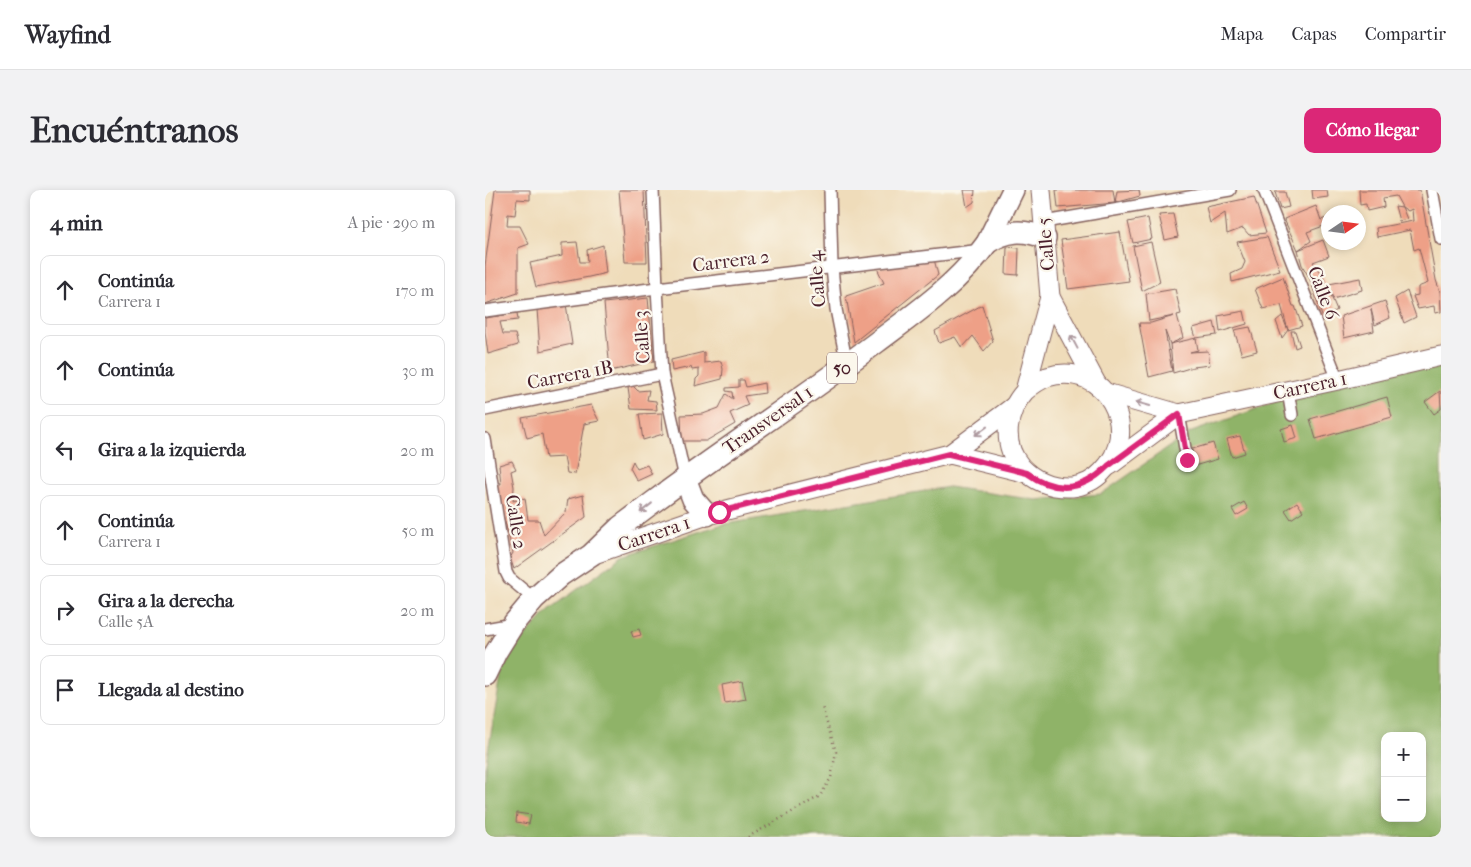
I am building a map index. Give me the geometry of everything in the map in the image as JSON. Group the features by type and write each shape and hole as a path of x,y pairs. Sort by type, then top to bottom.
{"highway":[{"name":"Transversal 1","path":"984,247 1013,190"},
{"name":"Transversal 1","path":"591,555 620,527 685,478 847,365 938,296 961,275 984,247 997,236 1015,232 1034,233 1045,230"},
{"path":"685,478 693,499 707,515"},
{"name":"50","path":"485,675 495,652 514,623 534,600 561,575 591,555"}],"main road":[{"name":"Calle 5","path":"1025,391 1050,297 1041,190"},
{"name":"Calle 5","path":"1050,297 1101,389"},
{"name":"Carrera 1","path":"1108,466 1179,414 1441,356"},
{"name":"50","path":"1059,375 1079,377 1101,389 1116,410 1121,430 1117,449 1108,466 1088,482 1069,487 1050,486 1037,481 1019,464 1009,442 1009,419 1013,407 1025,391 1047,377 1059,375"},
{"name":"Carrera 1","path":"1101,389 1179,414"},
{"name":"Carrera 1","path":"591,555 707,515 949,454 1013,407"},
{"name":"Carrera 1","path":"949,454 1027,473"}],"street":[{"name":"Calle 3","path":"653,190 663,374 685,478"},
{"name":"Calle 4","path":"830,190 832,267 836,309 847,365"},
{"path":"1045,230 1230,190"},
{"name":"Calle 6","path":"1264,190 1339,380"},
{"path":"1432,190 1441,240"},
{"name":"Carrera 2","path":"485,311 984,247"},
{"name":"Carrera 1B","path":"485,410 663,374"},
{"path":"1288,391 1292,415"},
{"path":"1179,414 1187,460"},
{"name":"Calle 2","path":"485,438 506,572 509,578 534,600"},
{"path":"485,630 514,623"}],"path":[{"path":"748,837 820,796 831,778 836,752 822,707"}],"green space":[{"path":"1441,356 1441,837 485,837 485,768 504,659 549,610 623,556 720,525 949,487 1036,500 1101,494 1189,433 1338,380"}],"building":[{"path":"495,190 530,190 530,200 517,199 515,215 508,214 507,226 520,226 529,244 518,248 518,293 485,304 485,266"},
{"path":"619,190 644,190 647,262 625,262"},
{"path":"964,190 975,190 974,202 967,207"},
{"path":"1056,190 1113,190 1115,203 1058,208"},
{"path":"1139,190 1140,196 1115,203 1117,191"},
{"path":"1312,190 1327,190 1328,197 1313,199"},
{"path":"1359,190 1420,190 1436,280 1440,292 1441,312 1435,313 1434,306 1418,309 1413,296 1418,295 1418,287 1428,283 1419,248 1414,250 1410,230 1377,237 1376,228 1413,221 1412,209 1408,211 1402,207 1396,196 1383,198 1384,207 1367,211 1366,204 1360,205"},
{"path":"1275,192 1285,192 1289,207 1280,209"},
{"path":"1254,197 1266,233 1249,235 1243,228 1227,234 1225,213 1210,223 1206,207"},
{"path":"1316,206 1321,220 1321,227 1307,232 1311,241 1298,250 1284,219"},
{"path":"1395,206 1402,207 1407,219 1399,221"},
{"path":"1173,214 1178,237 1165,240 1159,215"},
{"path":"1148,218 1152,239 1133,243 1128,222"},
{"path":"1120,232 1129,281 1068,289 1061,240"},
{"path":"1267,237 1280,270 1232,282 1231,274 1242,269 1245,262 1237,242"},
{"path":"1321,241 1321,250 1327,250 1329,256 1313,262 1323,277 1337,310 1323,319 1310,279 1302,265 1298,250"},
{"path":"577,242 580,262 588,262 587,250 603,245 606,273 536,287 530,263 562,256 562,243"},
{"path":"1151,242 1160,282 1142,291 1133,246"},
{"path":"1007,247 1019,248 1018,275 1006,274"},
{"path":"934,259 938,275 854,342 846,296 884,283 877,268"},
{"path":"1283,277 1302,326 1288,330 1281,305 1263,309 1255,289"},
{"path":"1360,278 1362,290 1333,299 1329,284"},
{"path":"1175,289 1181,314 1177,315 1183,338 1170,344 1165,331 1172,371 1149,377 1139,323 1151,323 1174,316 1149,321 1146,294"},
{"path":"1407,291 1416,317 1404,323 1395,298"},
{"path":"648,298 654,361 610,371 604,303"},
{"path":"1385,301 1390,318 1375,325 1371,309 1374,331 1344,338 1341,316"},
{"path":"566,304 572,344 540,351 537,309"},
{"path":"982,305 993,341 984,351 973,336 962,348 955,337 939,343 935,331"},
{"path":"1244,311 1247,324 1220,332 1218,316"},
{"path":"517,313 518,320 500,322 503,334 515,334 518,345 488,354 485,318"},
{"path":"1282,316 1288,330 1282,338 1276,321"},
{"path":"1214,322 1217,335 1196,338 1193,328"},
{"path":"1250,327 1257,351 1242,355 1234,330"},
{"path":"1291,331 1295,331 1300,346 1295,348"},
{"path":"1196,338 1198,350 1190,352 1208,351 1210,365 1193,367 1173,373 1170,344"},
{"path":"704,352 704,363 721,361 723,369 722,379 695,386 696,379 699,376 699,369 692,370 691,367 672,371 671,360"},
{"path":"739,380 744,380 746,387 764,383 765,393 744,396 748,405 730,413 735,424 706,441 682,441 681,415 703,414 719,408 726,394 733,399 732,392 726,391 726,388 739,387"},
{"path":"633,386 638,391 649,390 647,400 656,401 657,410 631,409 628,388"},
{"path":"1440,391 1441,409 1434,414 1425,402"},
{"path":"1387,397 1392,417 1316,439 1310,419"},
{"path":"591,405 599,421 584,424 575,474 567,473 564,457 546,458 542,434 527,438 522,418"},
{"path":"662,413 663,434 643,440 639,414"},
{"path":"1293,425 1297,438 1284,442 1281,429"},
{"path":"1240,436 1245,453 1232,457 1227,439"},
{"path":"1213,443 1218,459 1194,466 1189,450"},
{"path":"512,461 516,469 511,471 514,487 513,501 525,498 528,520 539,520 544,535 566,512 568,499 583,495 586,517 514,569 510,558 513,553 495,484 501,484 499,465"},
{"path":"633,461 637,469 647,465 652,474 637,481 630,468"},
{"path":"1244,502 1248,509 1236,516 1232,509"},
{"path":"1297,502 1303,511 1291,519 1285,510"},
{"path":"639,629 641,635 633,637 631,631"},
{"path":"742,681 746,699 725,703 722,685"},
{"path":"517,813 531,815 529,824 516,822"}],"route":[{"path":"719,512 949,454 1027,473 1037,481 1050,486 1063,488 1075,486 1088,482 1099,475 1108,466 1179,414 1187,460"}]}
